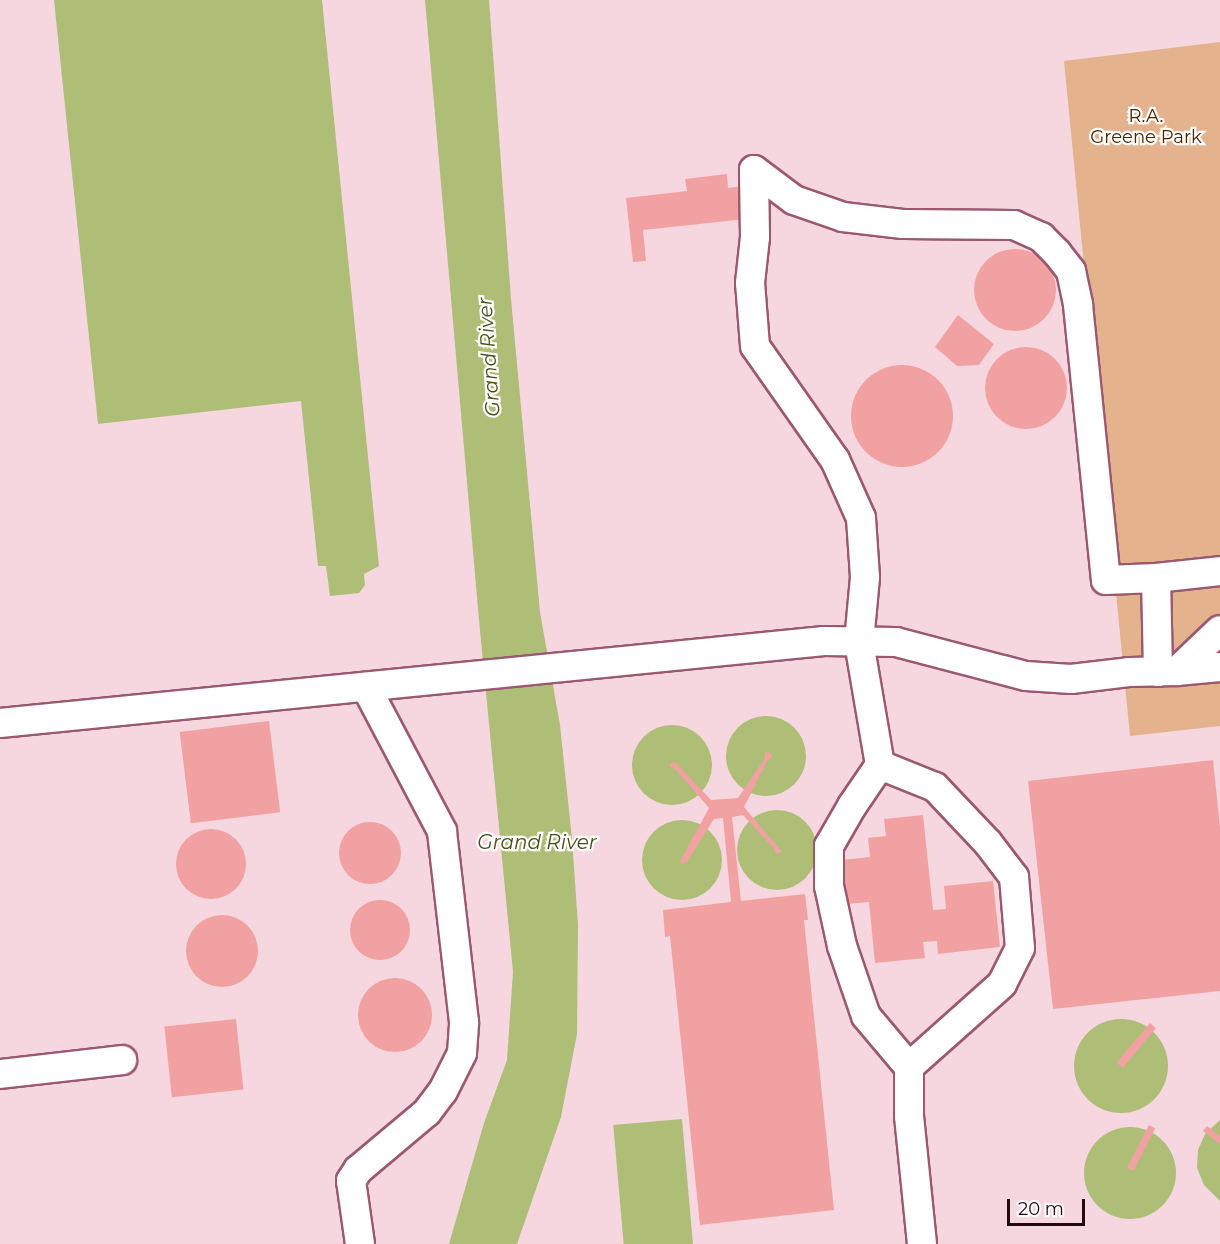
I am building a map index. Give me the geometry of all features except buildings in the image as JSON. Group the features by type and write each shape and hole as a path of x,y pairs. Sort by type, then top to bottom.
{"lane":[{"path":"922,1244 909,1116 909,1067 866,1016 842,946 829,886 830,846 852,806 880,765 859,642 865,577 861,518 835,460 754,346 750,283 755,237 754,170 794,200 843,217 903,224 1014,225 1041,237 1071,271 1078,304 1106,580 1156,578 1220,571"},
{"path":"1156,578 1167,672"},
{"path":"1167,672 1220,630"},
{"path":"0,723 824,641 896,642 1026,676 1071,679 1129,672 1167,672 1220,667"},
{"path":"360,1244 351,1180 358,1170 427,1112 443,1091 462,1053 464,1022 442,831 366,687"},
{"path":"880,765 934,786 988,843 1014,877 1020,948 1002,984 909,1067"},
{"path":"0,1074 122,1060"}],"green space":[{"name":"R.A. Greene Park","path":"1220,42 1220,726 1130,736 1064,61"}],"water":[{"path":"54,0 322,0 379,566 364,574 365,585 359,593 330,596 326,566 318,566 301,401 98,424"},
{"name":"Grand River","path":"425,0 489,0 511,299 540,612 560,725 572,839 578,925 577,1034 561,1117 517,1244 449,1244 484,1123 507,1060 513,972 479,620"},
{"path":"766,716 781,719 794,728 803,741 806,756 803,771 794,784 781,793 766,796 751,793 738,784 729,771 726,756 729,741 738,728 751,719"},
{"path":"672,725 687,728 700,737 709,750 712,765 709,780 700,793 687,802 672,805 657,802 644,793 635,780 632,765 635,750 644,737 657,728"},
{"path":"777,810 792,813 805,822 814,835 817,850 814,865 805,878 792,887 777,890 762,887 749,878 740,865 737,850 740,835 749,822 762,813"},
{"path":"674,820 690,820 711,831 722,852 722,868 711,889 690,900 674,900 660,894 648,882 642,868 642,852 648,838 660,826"},
{"path":"1121,1019 1139,1023 1154,1033 1164,1048 1168,1066 1164,1084 1154,1099 1139,1109 1121,1113 1103,1109 1088,1099 1078,1084 1074,1066 1078,1048 1088,1033 1103,1023"},
{"path":"682,1119 693,1244 624,1244 613,1125"},
{"path":"1220,1120 1220,1201 1204,1185 1197,1168 1198,1150 1205,1134"},
{"path":"1130,1127 1148,1130 1163,1140 1173,1155 1176,1173 1173,1191 1163,1206 1148,1216 1130,1219 1112,1216 1097,1206 1087,1191 1084,1173 1087,1155 1097,1140 1112,1130"}]}
